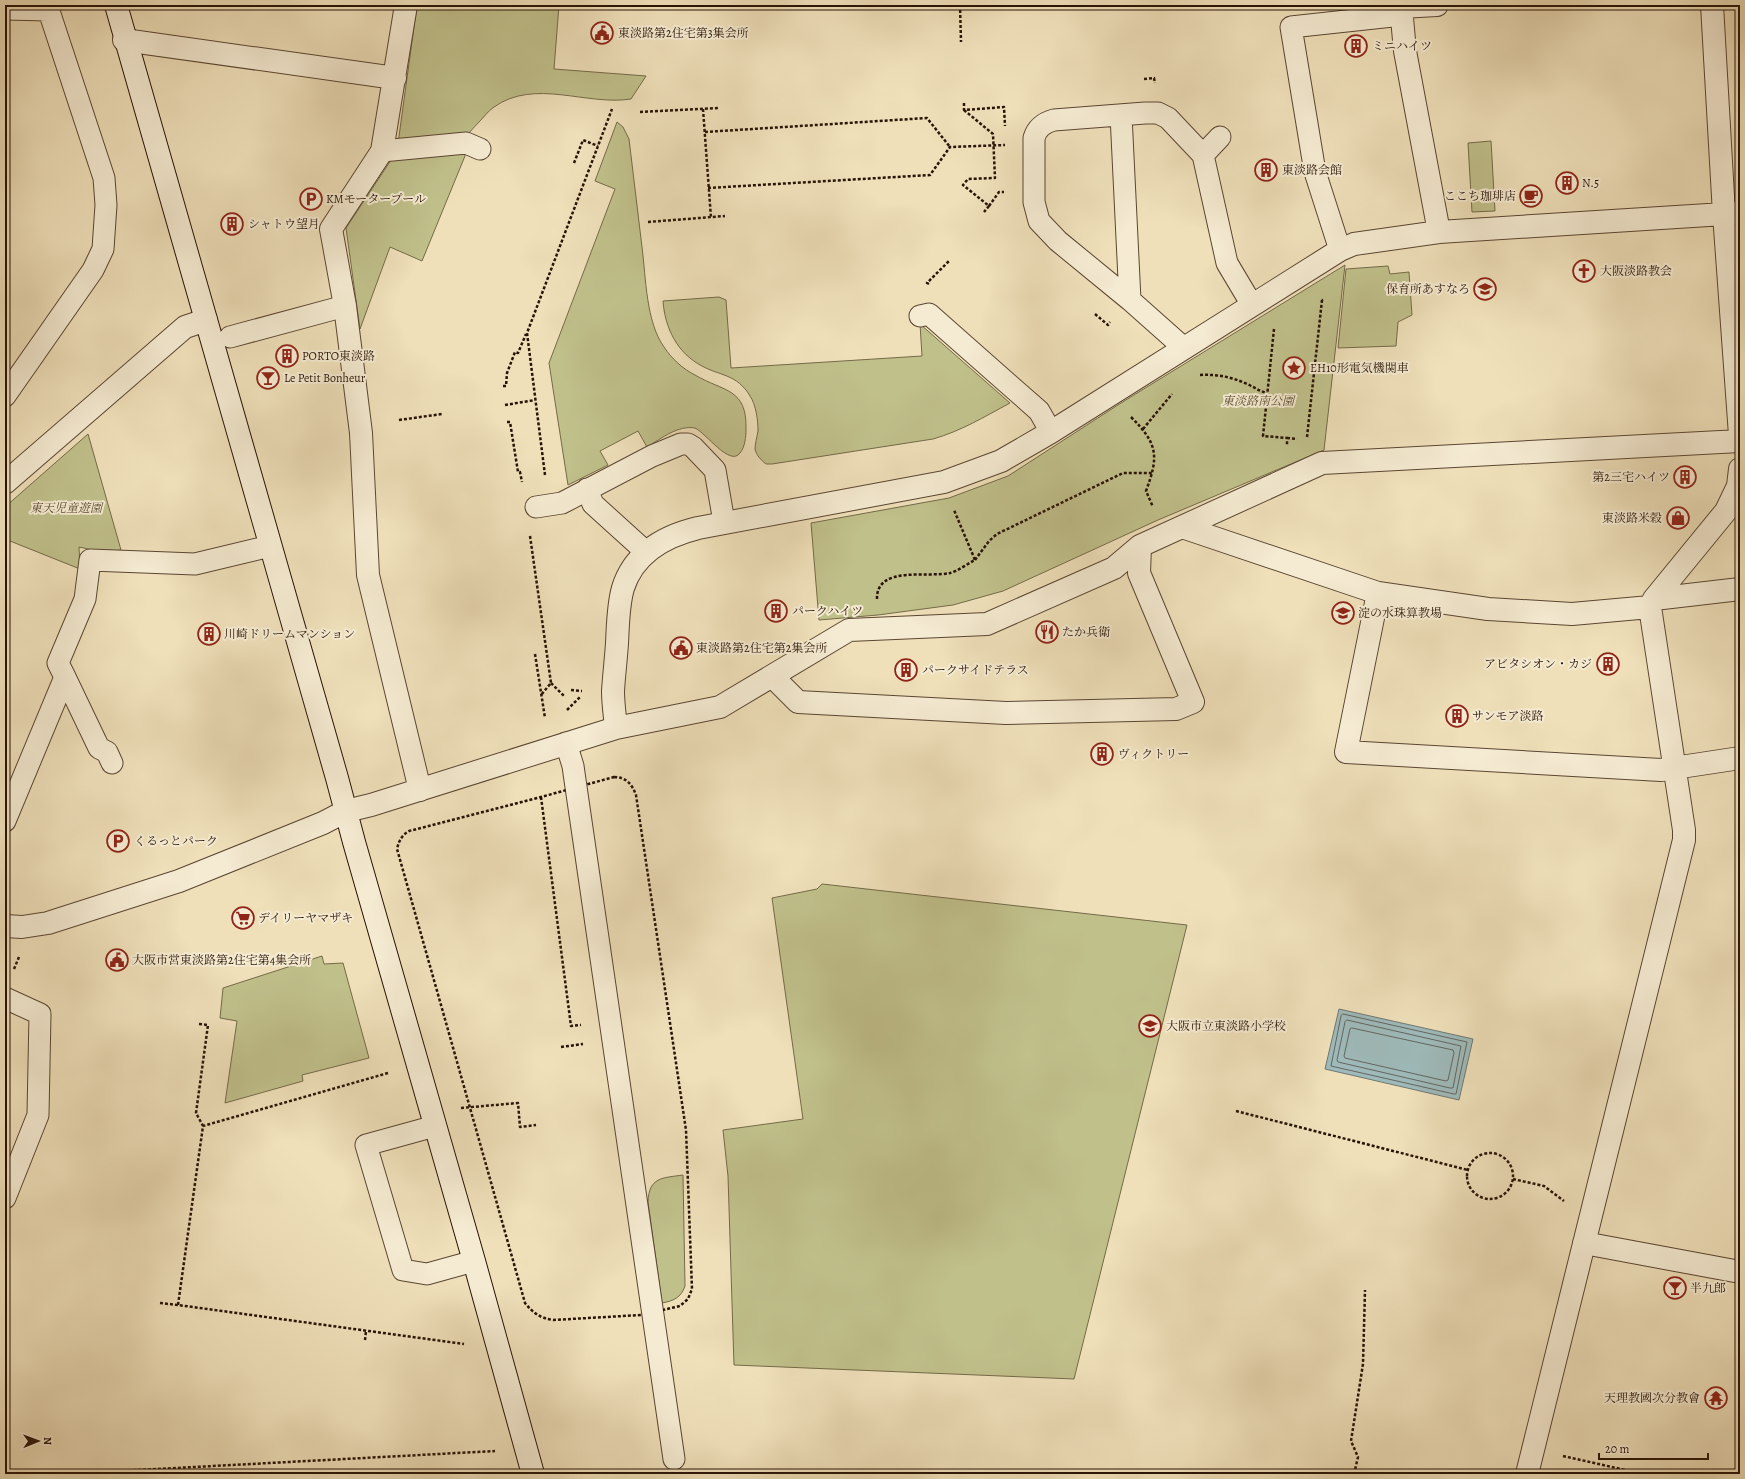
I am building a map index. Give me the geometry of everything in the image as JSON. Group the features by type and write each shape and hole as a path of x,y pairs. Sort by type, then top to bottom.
{"street":[{"path":"116,5 124,40 206,320 436,1126 533,1474"},
{"path":"406,5 382,151 331,229 345,306 361,433 368,575 420,790"},
{"path":"1437,5 1401,7 1405,51 1439,232"},
{"path":"1712,5 1732,214 1740,434"},
{"path":"124,40 395,78"},
{"path":"616,728 613,693 620,605 624,587 633,570 646,552 657,543 678,533 724,522 944,482 1001,461 1051,432 1340,250 1354,244 1439,232 1732,214"},
{"path":"5,483 185,327 206,320"},
{"path":"5,926 22,927 48,923 179,881 323,823 346,811 420,790 616,728 720,707 849,630 987,624 1114,568 1140,546 1322,463 1740,441"},
{"path":"1527,1474 1682,853 1684,830 1674,768 1652,603 1726,511 1738,486 1740,469"},
{"path":"1182,527 1378,593 1488,609 1572,614 1740,589"},
{"path":"772,676 798,702 1006,713 1176,709 1193,702 1139,573 1140,546"},
{"path":"1378,593 1346,752 1661,770 1740,758"},
{"path":"1584,1242 1740,1272"}],"lane":[{"path":"5,9 48,7 104,178 106,205 103,249 93,270 5,396"},
{"path":"1340,250 1315,172 1291,27 1402,15"},
{"path":"1184,348 1130,300 1058,241 1044,227 1036,214 1034,202 1034,138 1036,131 1040,126 1054,120 1121,115 1158,113 1168,118 1203,154 1227,263 1260,300"},
{"path":"1121,115 1130,300"},
{"path":"1203,154 1220,137"},
{"path":"382,151 466,143 480,149"},
{"path":"230,337 345,306"},
{"path":"920,316 929,314 1039,410 1051,432"},
{"path":"543,506 562,503 652,456 681,444 688,444 693,447 715,470 724,522"},
{"path":"587,490 593,504 646,552"},
{"path":"112,763 106,752 99,748 58,663 85,599 90,560 195,564 270,546"},
{"path":"5,821 65,677"},
{"path":"566,744 573,766 674,1459"},
{"path":"5,998 40,1014 38,1115 5,1198"},
{"path":"436,1126 366,1145 403,1270 427,1274 474,1261"}],"path":[{"path":"960,5 961,42"},
{"path":"964,103 964,110"},
{"path":"640,112 718,108"},
{"path":"964,110 1004,108 1005,126"},
{"path":"503,386 506,386 507,373 515,352 518,353 526,333 612,109"},
{"path":"703,109 710,218"},
{"path":"964,110 993,134 995,178 968,179 963,185 988,206"},
{"path":"705,132 927,118 950,147"},
{"path":"574,162 582,140 598,146"},
{"path":"950,147 1011,144"},
{"path":"708,188 930,175 950,147"},
{"path":"984,212 997,195"},
{"path":"648,222 725,216"},
{"path":"927,283 950,260"},
{"path":"1296,278 1308,299 1322,300 1306,440"},
{"path":"1260,300 1276,307 1263,436 1300,440"},
{"path":"526,333 535,400 543,506"},
{"path":"1194,376 1213,374 1226,376 1246,383 1261,392 1268,392"},
{"path":"1175,390 1143,429 1151,441 1155,458 1146,491 1158,520 1182,527"},
{"path":"505,405 535,400"},
{"path":"399,420 442,414"},
{"path":"507,422 510,422 518,472 520,472 522,486"},
{"path":"1287,438 1287,464 1293,477"},
{"path":"879,629 877,592 885,581 896,576 939,575 952,573 975,560 997,534 1124,473 1152,473"},
{"path":"944,482 975,560"},
{"path":"529,533 551,683 565,697"},
{"path":"535,654 545,714"},
{"path":"541,695 551,683"},
{"path":"560,712 566,710 582,695 582,690 571,690"},
{"path":"614,777 621,777 629,781 634,788 636,795 686,1130 692,1289 688,1299 680,1306 641,1315 553,1320 543,1318 533,1313 525,1303 397,850 403,835 409,831 576,787 614,777"},
{"path":"11,975 20,954"},
{"path":"178,1305 203,1126 196,1113 208,1025 199,1024"},
{"path":"561,1047 587,1044"},
{"path":"203,1126 394,1072"},
{"path":"464,1108 518,1103 520,1127 536,1125"},
{"path":"1236,1111 1468,1170"},
{"path":"1490,1153 1498,1154 1510,1164 1513,1171 1513,1179 1511,1187 1506,1194 1490,1200 1474,1194 1469,1187 1467,1178 1471,1163 1480,1156 1490,1153"},
{"path":"1513,1179 1544,1186 1568,1204"},
{"path":"1354,1474 1358,1457 1351,1441 1363,1364 1365,1290"},
{"path":"160,1303 464,1344"},
{"path":"365,1340 366,1331"},
{"path":"1533,1449 1611,1468 1643,1474"},
{"path":"63,1474 502,1450"}],"green space":[{"path":"417,5 559,5 554,69 646,76 631,99 614,100 561,95 526,94 510,99 490,110 466,137 464,145 465,156 422,261 390,247 360,329 346,228 397,151"},
{"path":"617,122 623,127 629,139 650,313 658,337 674,360 682,367 706,381 732,393 738,398 743,406 745,416 745,439 742,451 736,456 730,456 724,453 695,428 682,428 676,430 647,447 638,431 600,451 608,465 568,485 549,363 615,189 595,181"},
{"path":"1491,141 1495,211 1472,212 1468,143"},
{"name":"東淡路南公園","path":"1345,265 1324,450 1158,520 1003,591 953,605 878,615 819,620 811,523 949,498 1008,476 1121,403"},
{"path":"1388,266 1390,274 1409,272 1412,315 1398,322 1396,346 1338,348 1346,269"},
{"path":"719,297 726,300 731,368 922,356 920,324 1010,403 963,428 933,439 766,464 756,453 755,449 758,422 755,408 750,396 740,383 734,379 693,361 679,347 666,321 663,301"},
{"name":"東天児童遊園","path":"88,434 121,550 102,552 79,547 80,569 5,539 5,507"},
{"path":"822,884 1187,925 1074,1379 734,1365 728,1176 723,1130 803,1119 772,898 817,889"},
{"path":"322,956 324,964 343,963 369,1058 302,1075 303,1081 225,1103 237,1021 220,1018 223,988"},
{"path":"683,1175 685,1286 679,1296 662,1303 648,1202 649,1194 654,1183 658,1180"}],"water":[{"path":"1339,1009 1473,1039 1459,1100 1325,1069"}],"place":[{"name":"東淡路第2住宅第3集会所","path":"602,33"},
{"name":"ミニハイツ","path":"1356,46"},
{"name":"東淡路会館","path":"1266,170"},
{"name":"N.5","path":"1567,183"},
{"name":"ここち珈琲店","path":"1531,196"},
{"name":"KMモータープール","path":"311,199"},
{"name":"シャトウ望月","path":"232,224"},
{"name":"大阪淡路教会","path":"1584,271"},
{"name":"保育所あすなろ","path":"1485,289"},
{"name":"PORTO東淡路","path":"287,356"},
{"name":"EH10形電気機関車","path":"1294,368"},
{"name":"Le Petit Bonheur","path":"268,378"},
{"name":"第2三宅ハイツ","path":"1685,477"},
{"name":"東淡路米穀","path":"1678,518"},
{"name":"パークハイツ","path":"776,611"},
{"name":"淀の水珠算教場","path":"1343,613"},
{"name":"たか兵衛","path":"1047,632"},
{"name":"川崎ドリームマンション","path":"209,634"},
{"name":"東淡路第2住宅第2集会所","path":"681,648"},
{"name":"アビタシオン・カジ","path":"1608,664"},
{"name":"パークサイドテラス","path":"906,670"},
{"name":"サンモア淡路","path":"1457,716"},
{"name":"ヴィクトリー","path":"1102,754"},
{"name":"くるっとパーク","path":"118,841"},
{"name":"デイリーヤマザキ","path":"243,918"},
{"name":"大阪市営東淡路第2住宅第4集会所","path":"117,960"},
{"name":"大阪市立東淡路小学校","path":"1150,1026"},
{"name":"半九郎","path":"1675,1288"},
{"name":"天理教國次分教會","path":"1716,1398"}]}
